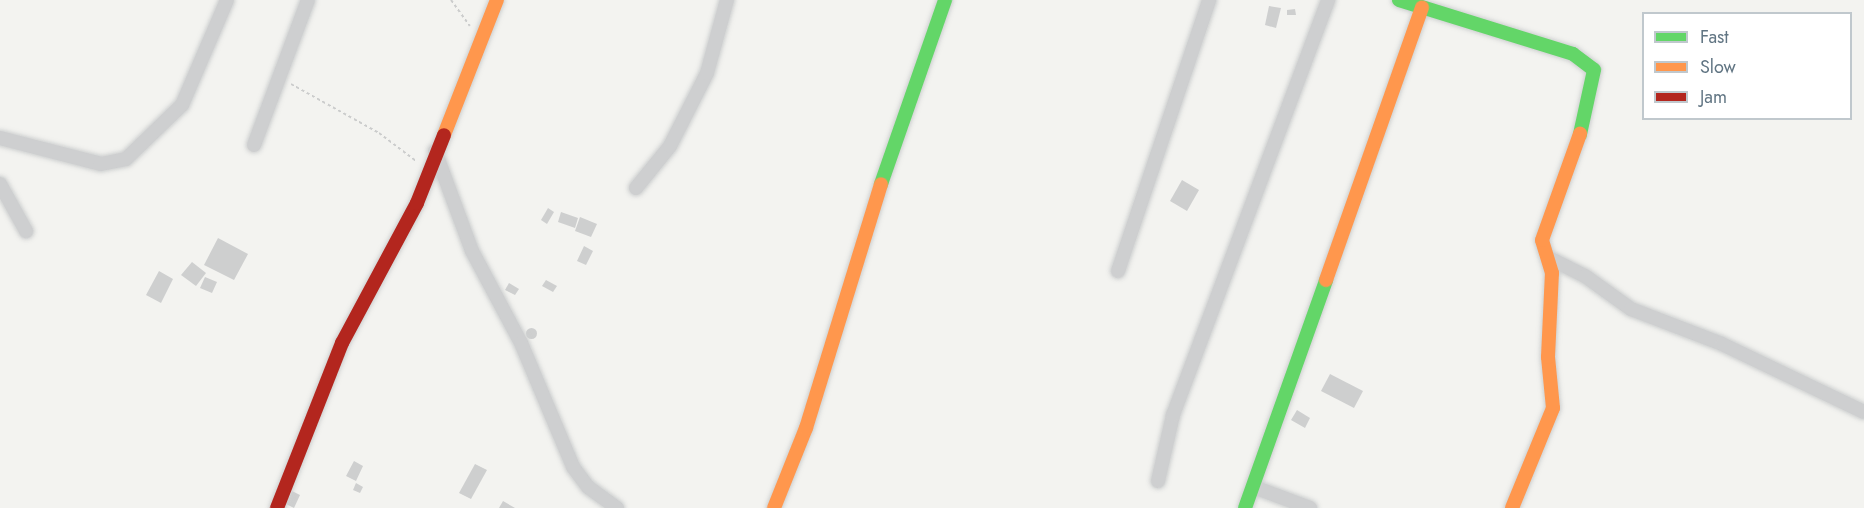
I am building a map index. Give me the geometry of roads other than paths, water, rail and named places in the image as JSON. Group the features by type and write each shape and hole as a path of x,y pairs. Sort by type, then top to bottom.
{"street":[{"path":"0,138 101,164 126,159 182,105 227,0"},
{"path":"254,145 278,72 308,0"},
{"path":"277,508 342,343 417,203 435,151 497,0"},
{"path":"636,189 670,146 707,73 728,0"},
{"path":"774,508 806,428 879,188 945,0"},
{"path":"1118,271 1209,0"},
{"path":"1158,481 1173,415 1328,0"},
{"path":"1399,0 1573,54 1594,70 1584,122 1545,228 1549,258 1553,408 1512,508"},
{"path":"1245,508 1422,7"},
{"path":"435,151 472,251 521,343 573,467 588,487 617,508"},
{"path":"0,184 26,231"},
{"path":"1549,258 1585,276 1631,309 1722,344 1864,412"},
{"path":"1254,487 1310,508"}]}
